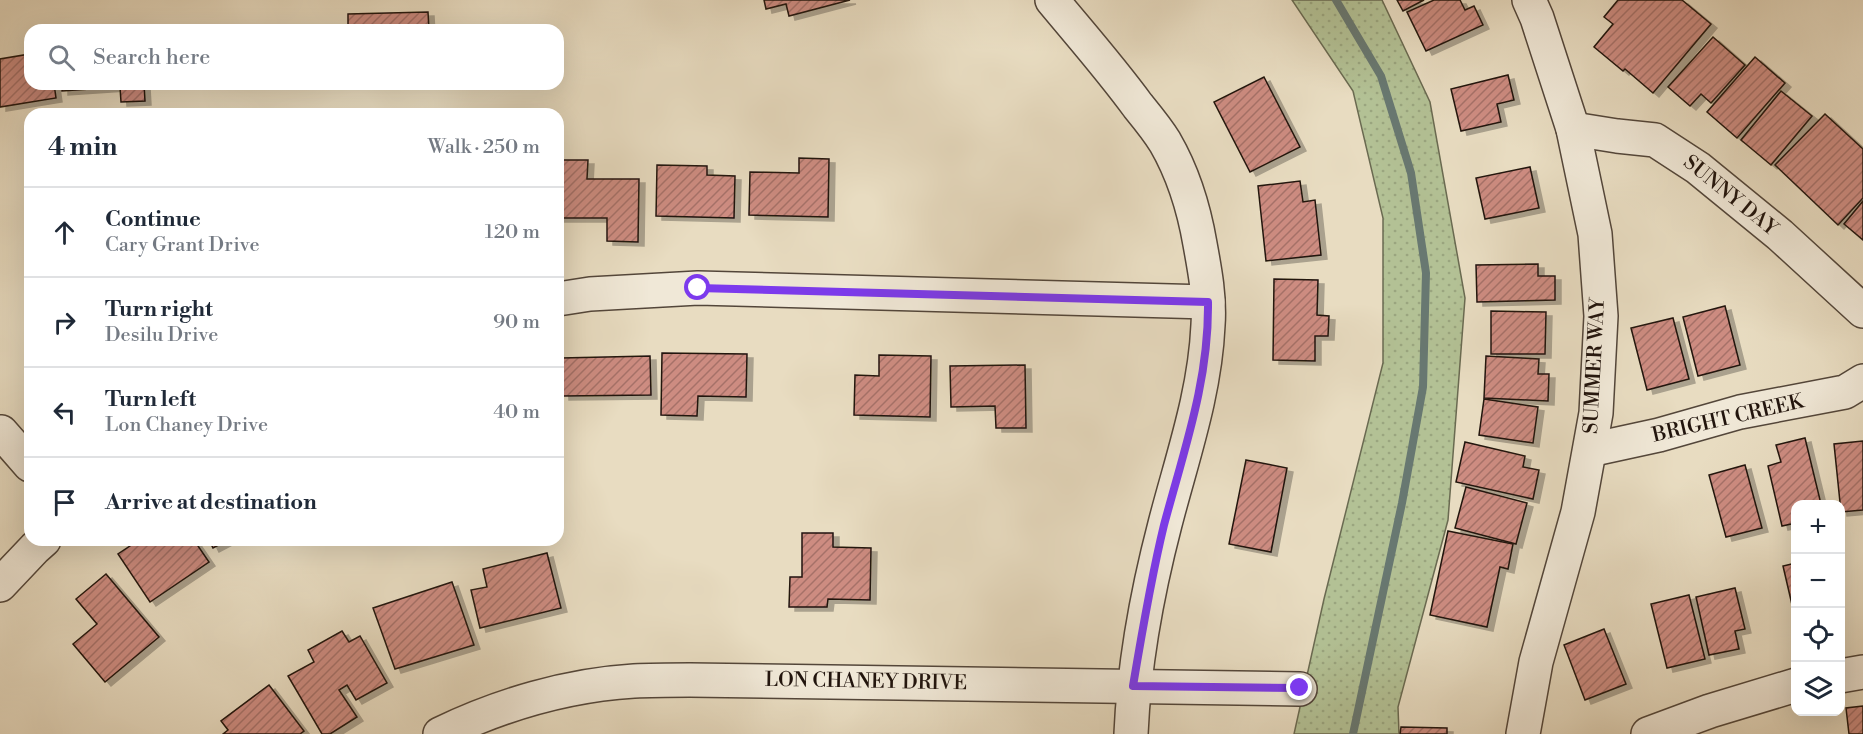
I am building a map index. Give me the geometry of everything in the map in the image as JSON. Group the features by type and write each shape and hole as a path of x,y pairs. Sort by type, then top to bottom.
{"street":[{"path":"1052,0 1114,74 1164,141 1182,178 1195,217 1208,286 1207,337 1195,417 1164,525 1146,605 1133,686 1131,734"},
{"name":"SUMMER WAY","path":"1522,734 1536,662 1578,512 1590,450 1596,413 1601,316 1595,234 1573,129 1529,0"},
{"name":"SUNNY DAY","path":"1573,129 1655,140 1707,175 1780,235 1863,311"},
{"path":"564,298 590,294 698,288 1208,302"},
{"name":"BRIGHT CREEK","path":"1590,450 1659,435 1740,412 1845,392 1863,381"},
{"path":"1,432 24,458"},
{"path":"0,585 36,546"},
{"path":"1845,675 1863,672"},
{"name":"LON CHANEY DRIVE","path":"440,734 464,722 519,702 575,689 632,681 1300,688"},
{"path":"1648,734 1710,711 1791,687"}],"green space":[{"path":"1292,0 1382,0 1430,102 1465,298 1448,520 1398,707 1399,734 1294,734 1324,599 1383,363 1383,218 1353,91"}],"building":[{"path":"764,0 850,0 789,16 786,4 766,9"},
{"path":"1397,0 1424,0 1403,11"},
{"path":"1434,0 1460,0 1465,10 1474,6 1483,25 1426,51 1407,12"},
{"path":"1618,0 1682,0 1711,24 1653,93 1594,47 1613,24 1604,17"},
{"path":"428,12 429,24 348,24 348,14"},
{"path":"1713,37 1745,65 1711,103 1701,94 1690,106 1668,87"},
{"path":"24,55 24,90 55,90 56,98 0,107 0,59"},
{"path":"1755,57 1785,83 1737,138 1707,112"},
{"path":"1508,75 1514,100 1497,104 1501,122 1461,131 1451,89"},
{"path":"1264,77 1300,147 1250,172 1214,102"},
{"path":"120,90 144,90 145,101 121,102"},
{"path":"1781,91 1812,116 1771,165 1741,140"},
{"path":"1825,114 1863,149 1863,198 1838,225 1775,165"},
{"path":"799,158 829,159 828,217 749,215 750,172 799,173"},
{"path":"564,160 588,160 587,179 639,179 638,242 607,241 607,218 564,218"},
{"path":"657,165 707,166 707,175 735,176 734,218 656,216"},
{"path":"1530,167 1539,208 1485,219 1476,178"},
{"path":"1300,181 1303,202 1315,200 1321,255 1266,261 1258,186"},
{"path":"1863,201 1863,240 1844,224"},
{"path":"1538,264 1538,276 1555,276 1555,300 1477,302 1476,265"},
{"path":"1274,279 1318,280 1317,315 1329,316 1328,336 1315,336 1315,361 1273,360"},
{"path":"1725,306 1740,365 1698,376 1683,317"},
{"path":"1491,311 1546,312 1545,354 1491,354"},
{"path":"1673,318 1689,379 1647,390 1631,328"},
{"path":"662,353 747,354 746,397 698,396 697,416 661,415"},
{"path":"879,355 931,356 930,417 854,415 855,375 879,376"},
{"path":"650,356 651,395 564,396 564,358"},
{"path":"1486,356 1539,359 1538,374 1549,374 1548,401 1484,398"},
{"path":"1025,365 1026,428 996,428 995,406 951,407 950,366"},
{"path":"1484,399 1538,407 1533,443 1479,435"},
{"path":"1805,438 1820,500 1791,500 1791,524 1782,526 1768,466 1781,462 1776,445"},
{"path":"1863,441 1863,510 1845,512 1845,500 1840,500 1834,444"},
{"path":"1465,442 1525,456 1523,467 1539,470 1533,499 1456,482"},
{"path":"1246,460 1287,468 1271,552 1229,544"},
{"path":"1745,465 1762,528 1726,537 1709,475"},
{"path":"1466,487 1527,503 1516,544 1455,528"},
{"path":"1448,531 1513,544 1508,569 1500,567 1487,627 1430,615"},
{"path":"802,533 833,533 833,547 871,548 870,600 828,599 827,607 789,607 790,577 802,577"},
{"path":"130,546 198,546 209,562 150,602 118,554"},
{"path":"547,553 561,608 480,628 471,590 487,587 483,569"},
{"path":"1791,564 1791,600 1783,566"},
{"path":"106,574 159,637 105,682 73,644 97,624 76,599"},
{"path":"452,582 474,645 395,669 373,608"},
{"path":"1735,588 1745,629 1735,631 1739,649 1709,655 1696,597"},
{"path":"1689,595 1705,659 1667,668 1651,604"},
{"path":"1604,629 1626,684 1585,700 1564,645"},
{"path":"342,631 349,642 360,636 387,683 356,700 347,685 339,690 357,717 330,734 322,734 288,676 314,662 308,650"},
{"path":"269,685 304,731 300,734 223,734 228,730 221,721"},
{"path":"1863,706 1863,734 1849,734 1846,708"},
{"path":"1401,727 1447,728 1447,734 1400,734"}],"waterway":[{"path":"1336,0 1381,76 1411,173 1426,273 1423,387 1402,503 1353,734"}],"route":[{"path":"698,288 1208,302 1203,372 1195,417 1164,525 1146,605 1133,686 1300,688"}]}
